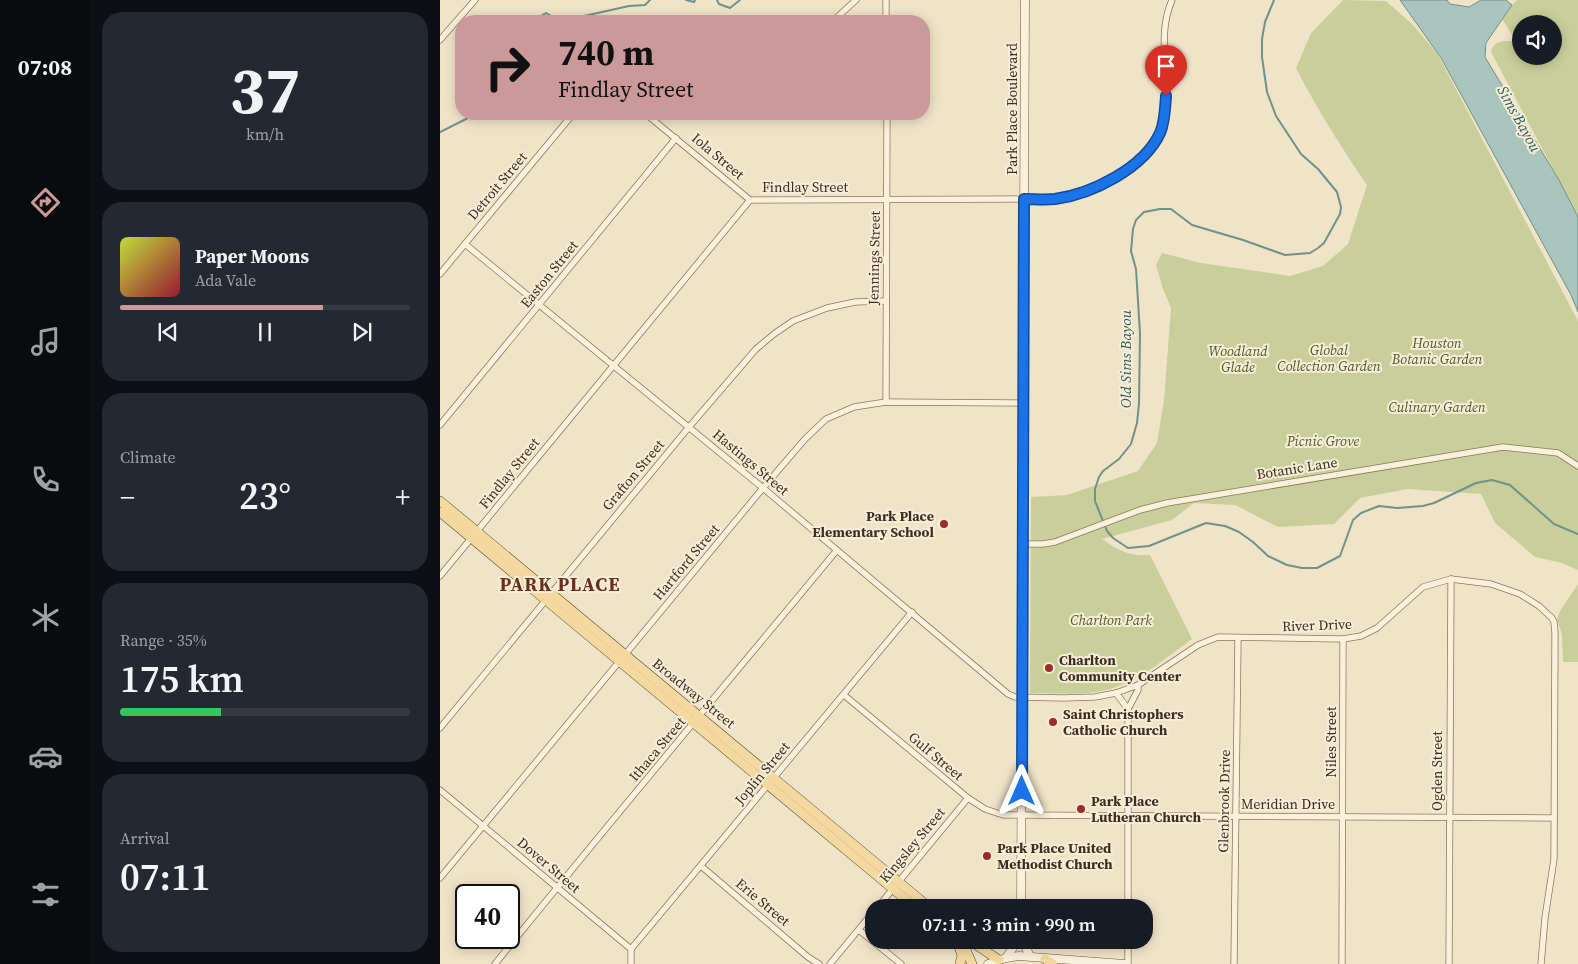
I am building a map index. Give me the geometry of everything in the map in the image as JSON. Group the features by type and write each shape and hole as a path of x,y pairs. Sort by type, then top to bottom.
{"main road":[{"name":"Broadway Street","path":"440,501 474,535"},
{"name":"Broadway Street","path":"440,512 474,535 895,885 916,899"},
{"name":"Broadway Street","path":"895,885 908,899"},
{"path":"960,949 960,964"},
{"path":"965,949 972,964"},
{"path":"984,949 1000,960"}],"street":[{"path":"462,15 475,0"},
{"path":"840,15 856,0"},
{"path":"886,0 886,15"},
{"name":"Park Place Boulevard","path":"1021,899 1026,0"},
{"name":"Findlay Street","path":"440,576 750,200 1055,198 1096,186 1123,173 1142,157 1160,133 1165,115 1167,91 1163,41 1164,29 1172,0"},
{"path":"441,38 455,22"},
{"name":"Detroit Street","path":"440,274 568,120"},
{"name":"Iola Street","path":"654,120 750,200"},
{"name":"Jennings Street","path":"886,402 887,120"},
{"name":"Easton Street","path":"440,425 676,138"},
{"name":"Hastings Street","path":"465,244 614,364 1008,694 1021,697"},
{"name":"Grafton Street","path":"440,728 548,596 756,349 774,334 793,322 827,308 855,302 886,302"},
{"name":"Hartford Street","path":"440,878 763,488 805,439 826,419 854,407 886,402 1024,403"},
{"name":"Botanic Lane","path":"1023,544 1043,544 1140,510 1167,503 1503,447 1558,453 1578,466"},
{"name":"Ithaca Street","path":"495,964 837,550"},
{"name":"River Drive","path":"1021,697 1095,697 1116,693 1138,684 1198,645 1218,637 1343,640 1361,636 1377,628 1423,587 1451,579 1492,584 1520,594 1539,606 1554,622 1554,858 1546,910 1541,964"},
{"name":"Ogden Street","path":"1449,964 1451,579"},
{"name":"Joplin Street","path":"630,949 912,612"},
{"name":"Glenbrook Drive","path":"1234,964 1238,638"},
{"name":"Niles Street","path":"1342,964 1343,640"},
{"path":"1128,899 1128,709 1138,690 1138,684"},
{"path":"1116,693 1128,709"},
{"name":"Gulf Street","path":"844,695 985,810 994,813 1022,815"},
{"name":"Dover Street","path":"440,790 630,949"},
{"name":"Kingsley Street","path":"884,899 968,798"},
{"name":"Meridian Drive","path":"1022,815 1554,818"},
{"name":"Erie Street","path":"701,866 808,957 819,964"},
{"path":"830,964 865,922"},
{"path":"858,930 901,964"},
{"path":"630,949 631,964"},
{"path":"1000,960 1010,949"},
{"path":"1026,949 1030,956"},
{"path":"1128,949 1128,964"},
{"path":"988,964 1000,960 1030,956 1049,962 1124,964"},
{"name":"Erie Street","path":"808,957 811,964"}],"green space":[{"name":"Houston Botanic Garden","path":"1343,0 1386,1 1412,24 1437,53 1578,321 1578,570 1562,563 1535,557 1495,523 1481,494 1408,489 1360,498 1334,524 1278,527 1235,505 1194,503 1172,520 1102,539 1124,552 1136,555 1150,555 1192,639 1143,674 1110,689 1081,693 1030,693 1031,497 1067,495 1138,471 1157,443 1164,400 1171,308 1156,265 1162,253 1201,263 1290,276 1323,266 1348,244 1367,185 1330,128 1296,68 1311,33"},
{"path":"1517,0 1578,0 1578,216 1491,52 1497,43 1512,41 1512,65 1562,65 1562,15 1512,15 1512,35 1502,19"},
{"path":"1578,584 1578,662 1563,662 1562,635 1557,619 1560,611"}],"water":[{"name":"Sims Bayou","path":"1400,0 1447,0 1450,4 1469,7 1481,0 1506,0 1512,5 1486,43 1485,57 1559,180 1578,217 1578,312 1571,295 1441,58"}],"waterway":[{"path":"588,15 629,6 645,5 650,0"},
{"path":"686,0 694,2 695,0"},
{"path":"717,0 719,4 730,8 740,0"},
{"name":"Old Sims Bayou","path":"1274,0 1265,22 1262,39 1262,57 1267,92 1276,116 1301,154 1318,169 1337,192 1341,207 1340,214 1324,243 1318,248 1310,253 1285,255 1192,225 1171,209 1144,212 1136,220 1133,229 1131,251 1136,269 1140,333 1139,404 1137,423 1131,444 1119,459 1103,471 1095,489 1095,501 1107,531 1113,538 1128,548 1149,546 1206,523 1225,526 1239,532 1268,556 1287,565 1317,568 1340,556 1353,520 1361,513 1379,506 1397,508 1423,506 1434,503 1476,483 1492,480 1510,485 1554,524 1578,534"},
{"path":"542,15 546,13 549,15"},
{"path":"440,132 464,120"}],"place":[{"name":"Park Place Elementary School","path":"944,524"},
{"name":"Charlton Community Center","path":"1049,668"},
{"name":"Saint Christophers Catholic Church","path":"1053,722"},
{"name":"Park Place Lutheran Church","path":"1081,809"},
{"name":"Park Place United Methodist Church","path":"987,856"}],"district":[{"name":"PARK PLACE","path":"560,584"}],"route":[{"path":"1022,791 1021,634 1024,443 1024,199 1055,198 1074,194 1123,173 1146,153 1160,133 1165,115 1166,96"}],"park label":[{"name":"Global Collection Garden","path":"1329,358"},
{"name":"Woodland Glade","path":"1238,360"},
{"name":"Culinary Garden","path":"1437,407"},
{"name":"Picnic Grove","path":"1323,441"},
{"name":"Charlton Park","path":"1111,620"}]}
